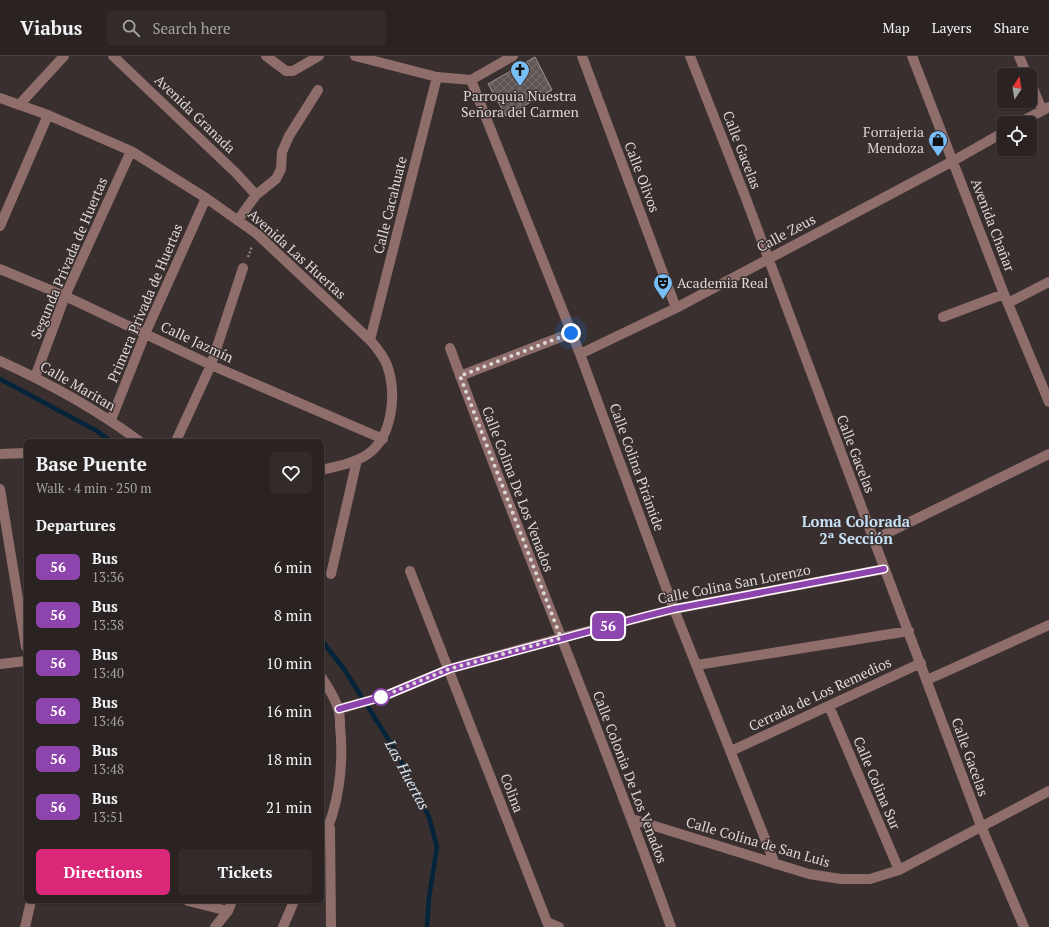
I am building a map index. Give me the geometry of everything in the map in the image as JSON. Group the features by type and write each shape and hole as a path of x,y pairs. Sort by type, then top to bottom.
{"street":[{"path":"19,105 64,56"},
{"name":"Avenida Granada","path":"113,56 236,173 256,195"},
{"path":"266,56 286,71 293,70 317,57"},
{"path":"355,56 437,77 471,80 513,56"},
{"name":"Calle Olivos","path":"582,56 676,308"},
{"name":"Calle Gacelas","path":"690,56 745,196 981,826 1024,927"},
{"name":"Avenida Chañar","path":"912,56 1006,298 1049,402"},
{"path":"1019,56 1024,68"},
{"name":"Calle Cacahuate","path":"370,340 437,77"},
{"name":"Calle Colina Pirámide","path":"471,80 580,354 674,609 775,864"},
{"path":"238,220 256,195 276,179 281,169 282,152 289,136 318,90"},
{"path":"1032,116 1046,108 1037,93"},
{"name":"Avenida Las Huertas","path":"0,98 48,115 131,150 206,198 257,234 370,340 381,354 387,367 391,384 390,416 383,439 369,454 357,460 324,469"},
{"path":"0,226 48,115"},
{"name":"Calle Zeus","path":"580,354 676,308 767,258 953,161 997,136"},
{"name":"Segunda Privada de Huertas","path":"35,377 65,296 131,150"},
{"name":"Primera Privada de Huertas","path":"111,420 145,334 206,198"},
{"path":"177,439 211,365 243,268"},
{"name":"Calle Jazmín","path":"0,269 65,296 211,365 383,439"},
{"path":"943,317 1006,298 1049,282"},
{"path":"460,376 571,333"},
{"name":"Calle Colina De Los Venados","path":"450,348 561,638"},
{"name":"Calle Maritan","path":"0,361 35,377 111,420 136,439"},
{"path":"0,454 24,453"},
{"path":"873,540 1049,454"},
{"path":"331,574 357,460"},
{"path":"0,489 24,635"},
{"name":"Calle Colina San Lorenzo","path":"339,709 382,697 449,669 561,638 674,609 884,569"},
{"name":"Colina","path":"410,571 548,925"},
{"path":"927,680 1049,625"},
{"path":"697,665 909,631"},
{"name":"Calle Colonia De Los Venados","path":"561,638 632,819 671,927"},
{"path":"0,664 24,661"},
{"name":"Cerrada de Los Remedios","path":"731,751 921,663"},
{"path":"324,682 339,709 341,737 341,765 330,826 331,927"},
{"name":"Calle Colina Sur","path":"829,706 899,870"},
{"name":"Calle Colina de San Luis","path":"632,819 809,874 841,880 870,879 899,870 1049,791"},
{"path":"324,837 330,826"},
{"path":"25,927 31,903"},
{"path":"196,903 228,911"},
{"path":"215,927 228,911 231,903"},
{"path":"283,927 293,903"},
{"path":"548,925 559,927"}],"path":[{"path":"243,268 257,234"}],"building":[{"name":"Parroquia Nuestra Señora del Carmen","path":"535,57 552,90 506,116 488,84"}],"waterway":[{"name":"Las Huertas","path":"0,379 97,431 107,439"},
{"name":"Las Huertas","path":"324,644 344,669 397,753 429,817 437,847 429,898 427,927"}],"bus line":[{"name":"56","path":"339,709 382,697 449,669 646,616 674,609 884,569"}],"place":[{"name":"Parroquia Nuestra Señora del Carmen","path":"520,87"},
{"name":"Forrajeria Mendoza","path":"938,157"},
{"name":"Academia Real","path":"663,300"}],"district":[{"name":"Loma Colorada 2ª Sección","path":"856,530"}],"route":[{"path":"381,697 449,669 561,638 460,376 571,333"}]}
